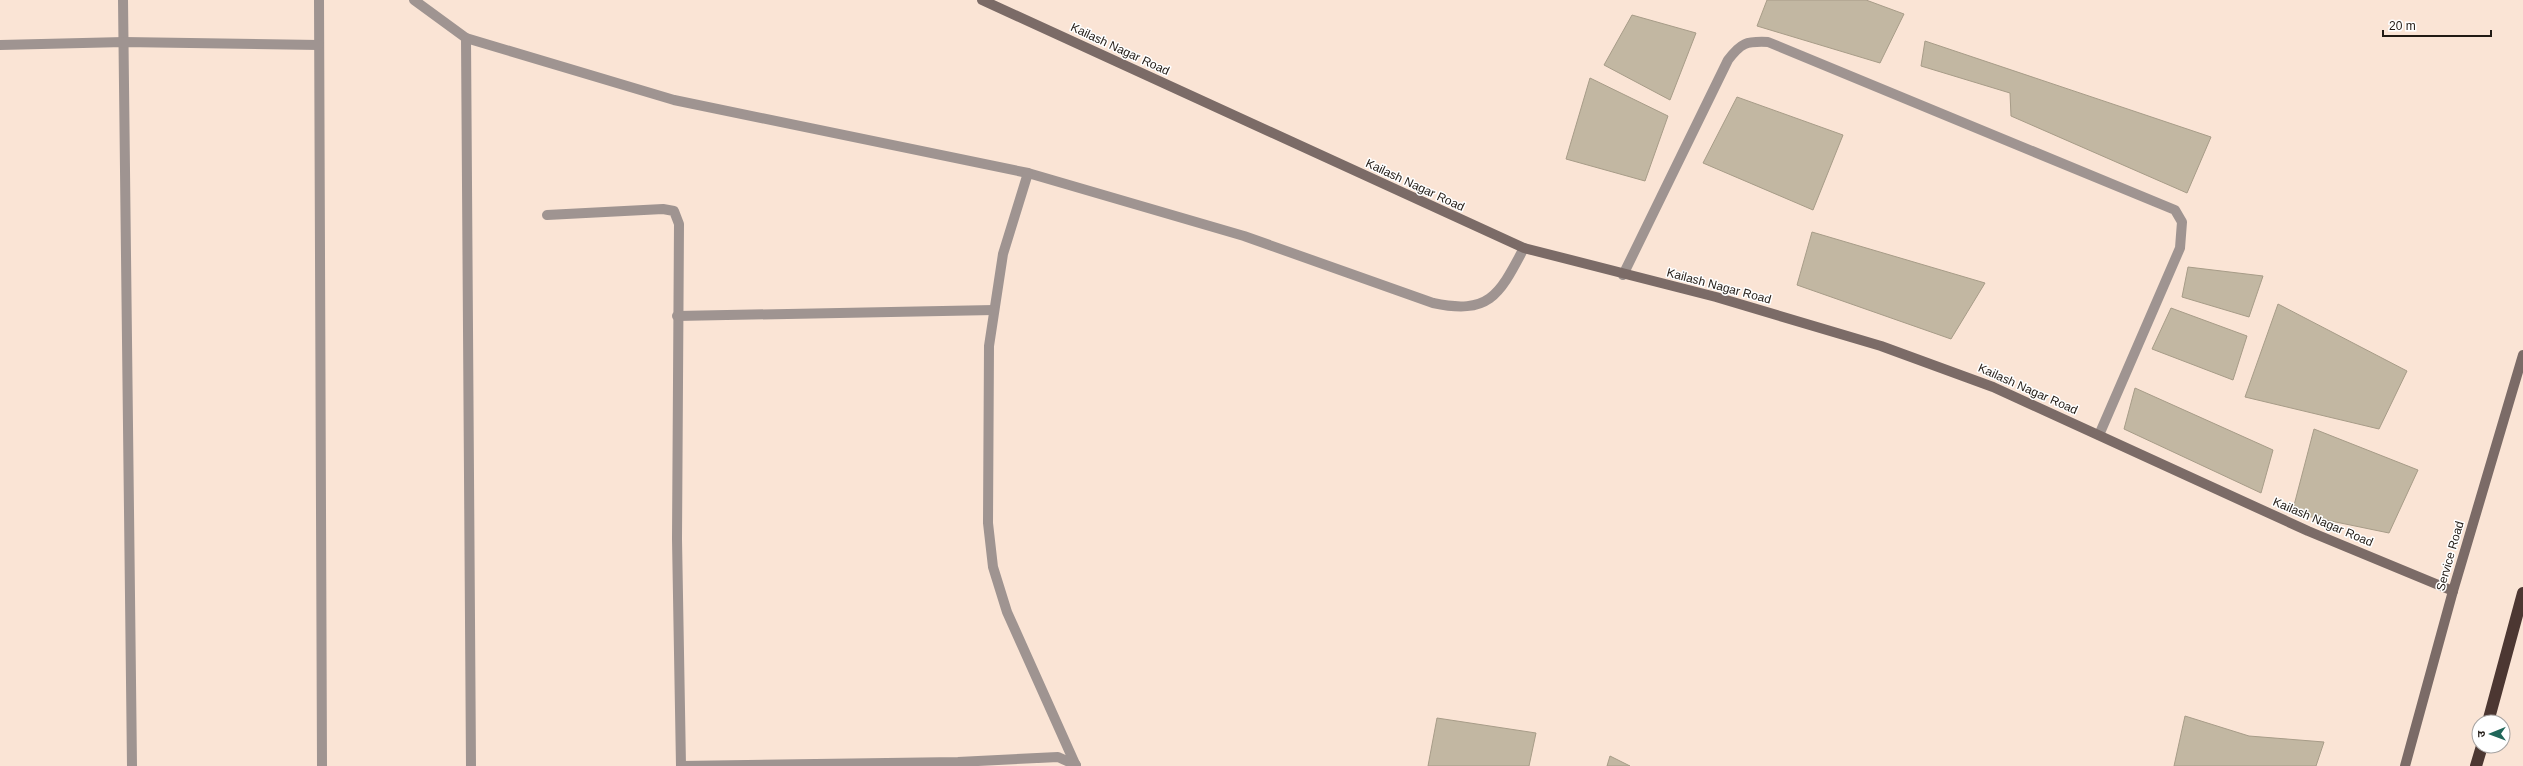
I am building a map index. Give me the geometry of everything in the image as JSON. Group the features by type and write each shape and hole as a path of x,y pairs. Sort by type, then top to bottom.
{"highway":[{"path":"2490,714 2523,593"},
{"path":"2476,766 2480,754"}],"street":[{"path":"124,0 132,766"},
{"path":"319,0 322,766"},
{"path":"414,0 466,38 674,100 1028,174 1244,236 1433,303 1453,307 1474,306 1490,299 1503,287 1524,248"},
{"name":"Kailash Nagar Road","path":"982,0 1524,248 1623,275 1716,297 1882,346 1993,386 2308,531 2453,591"},
{"path":"466,38 471,766"},
{"path":"0,45 124,42 319,45"},
{"path":"1623,275 1728,60 1739,46 1751,42 1768,42 2175,210 2182,222 2180,248 2099,435"},
{"path":"1028,174 1003,254 989,346 988,523 993,567 1007,612 1076,766"},
{"path":"547,215 663,209 674,211 679,224 677,316 677,539 681,766 950,762 1058,757 1076,766"},
{"path":"677,316 994,310"},
{"name":"Service Road","path":"2406,766 2453,591 2523,355"}],"building":[{"path":"1767,0 1866,0 1904,14 1880,63 1757,26"},
{"path":"1632,15 1696,33 1670,100 1604,65"},
{"path":"1925,41 2211,137 2187,193 2011,116 2010,93 1921,66"},
{"path":"1590,78 1668,116 1645,181 1566,159"},
{"path":"1737,97 1843,135 1813,210 1703,163"},
{"path":"1812,232 1985,283 1951,339 1797,285"},
{"path":"2188,267 2263,276 2249,317 2182,297"},
{"path":"2278,304 2407,371 2379,429 2245,397"},
{"path":"2171,308 2247,336 2233,380 2152,349"},
{"path":"2135,388 2273,450 2261,493 2124,429"},
{"path":"2314,429 2418,470 2389,533 2292,513"},
{"path":"2185,716 2249,736 2324,742 2316,766 2174,766"},
{"path":"1437,718 1536,733 1529,766 1428,766"},
{"path":"1610,756 1630,766 1607,766"}]}
